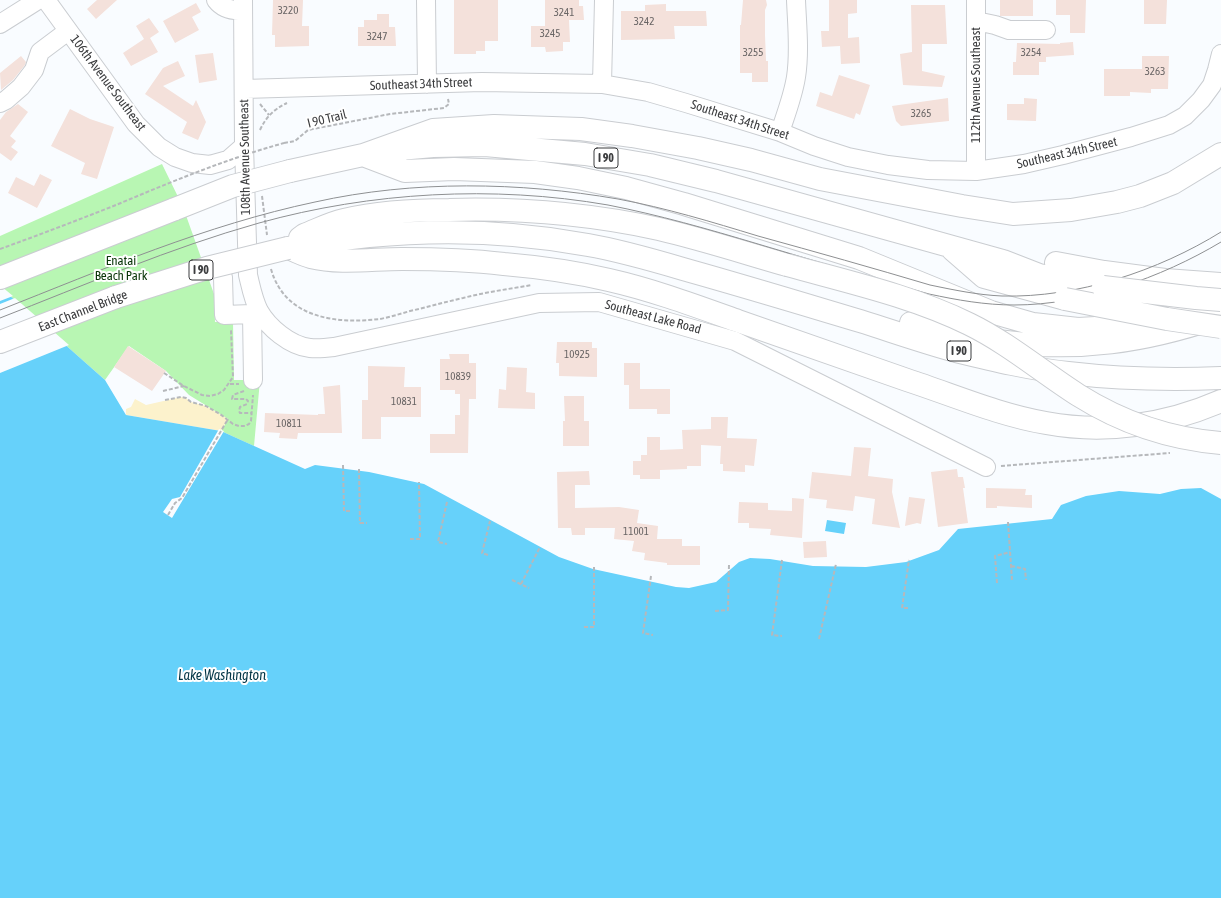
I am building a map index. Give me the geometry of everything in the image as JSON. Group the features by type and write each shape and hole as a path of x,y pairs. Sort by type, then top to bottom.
{"highway":[{"path":"363,155 433,130 494,126 581,129 632,136 691,147 751,160 820,179 962,206 1013,214 1071,210 1117,202 1140,196 1173,183 1221,154"},
{"name":"I 90","path":"0,278 233,186 290,171 363,155 433,146 485,145 585,154 650,165 716,181 1003,261 1039,274 1103,279 1196,298 1221,299"},
{"path":"363,155 405,171 468,169 535,172 578,178 626,188 692,206 859,258 985,310 1004,317 1033,324 1078,329 1096,328 1172,315 1221,299"},
{"path":"302,246 342,220 390,213 426,210 461,209 526,211 595,218 660,229 889,294 953,316 987,334 1079,396 1114,415 1165,433 1221,443"},
{"name":"I 90","path":"302,246 392,234 494,234 543,238 629,253 954,350 1011,363 1066,373 1115,378 1167,380 1221,378"},
{"path":"302,246 332,261 414,259 494,263 543,268 609,280 682,301 995,410 1046,423 1078,427 1127,426 1158,422 1183,415 1221,401"},
{"name":"East Channel Bridge","path":"0,342 136,290 239,259 302,246"},
{"path":"949,247 984,277 1065,299 1167,319 1221,327"},
{"path":"1103,279 1165,280 1221,284"},
{"path":"757,290 996,341 1042,345 1079,346 1116,343 1182,329 1221,316"}],"street":[{"path":"0,24 38,0"},
{"name":"106th Avenue Southeast","path":"46,0 136,124 160,147 176,157 186,161 210,165 228,160 253,147"},
{"path":"216,0 221,6 234,11 243,5"},
{"path":"426,0 427,84"},
{"path":"602,84 604,0"},
{"path":"780,132 791,99 796,76 798,48 796,0"},
{"name":"112th Avenue Southeast","path":"976,0 976,170"},
{"name":"108th Avenue Southeast","path":"243,5 253,147 248,275 256,313"},
{"path":"976,21 1009,30 1046,30"},
{"path":"0,103 6,100 21,87 34,70 40,52 68,31"},
{"name":"Southeast 34th Street","path":"250,95 482,82 602,84 648,92 686,102 780,132 814,146 848,157 888,165 928,170 976,170 1024,164 1063,155 1169,125 1185,116 1201,100 1212,85 1221,54"},
{"path":"223,277 224,315 256,313 248,384"},
{"name":"Southeast Lake Road","path":"256,313 284,337 297,345 319,349 539,304 599,302 735,341 986,467"}],"path":[{"path":"250,95 269,116"},
{"name":"I 90 Trail","path":"0,249 85,217 206,168 247,154 295,141 308,130 390,114 444,108 449,104 449,100 446,97"},
{"path":"259,134 260,129 269,116 280,106 290,102"},
{"path":"164,373 184,386 202,395 210,396 218,394 224,390 233,377 231,315"},
{"path":"229,384 248,384"},
{"path":"165,400 181,397 186,398 191,402 206,406 228,419 233,424 244,426 249,424 251,421 252,413 248,384"},
{"path":"248,384 232,396 234,400 246,399 248,401 247,404 238,409 240,413 252,413"},
{"path":"163,391 184,386"},
{"path":"168,515 174,503 182,498 228,419"},
{"path":"986,467 1174,452"},
{"path":"343,465 344,511 351,511"},
{"path":"359,469 360,523 367,523"},
{"path":"410,539 420,539 419,482"},
{"path":"447,502 438,542 447,544"},
{"path":"488,555 482,553 490,521"},
{"path":"1008,522 1012,580"},
{"path":"521,584 540,547"},
{"path":"997,583 996,556 1010,552"},
{"path":"782,560 772,635 782,636"},
{"path":"908,608 902,608 909,560"},
{"path":"715,611 728,610 729,564"},
{"path":"819,639 836,564"},
{"path":"584,627 594,627 594,566"},
{"path":"1011,566 1025,569 1026,580"},
{"path":"651,576 643,633 653,635"},
{"path":"512,580 529,588"}],"green space":[{"name":"Enatai Beach Park","path":"162,164 183,207 214,294 215,322 233,322 234,380 260,380 254,446 221,431 228,419 189,395 166,371 129,346 105,380 0,287 0,236"}],"sand":[{"path":"181,397 186,398 191,402 206,406 228,419 221,431 126,415 126,409 131,407 135,399 146,405"}],"water":[{"name":"Lake Washington","path":"0,287 105,380 126,415 221,431 305,469 315,465 369,472 424,484 559,557 593,569 676,587 689,588 716,582 739,562 750,558 770,559 813,566 866,567 906,562 939,550 958,529 1052,519 1061,505 1086,496 1119,491 1160,494 1181,489 1201,488 1221,499 1221,898 0,898"},
{"path":"827,520 846,523 844,534 825,531"}],"pier":[{"path":"0,285 1,286 13,296 0,301"},
{"path":"15,298 69,345 0,373 0,304"},
{"path":"219,429 224,431 172,518 163,512 172,499 180,497"}],"building":[{"path":"97,0 117,0 96,19 87,9"},
{"path":"273,0 303,0 302,26 309,26 309,46 275,47 275,35 272,35"},
{"path":"454,0 498,0 498,41 485,41 485,51 476,51 476,54 454,54"},
{"path":"545,0 579,0 579,6 583,6 584,20 569,20 570,42 563,42 563,51 546,52 545,47 531,47 531,26 545,26"},
{"path":"743,0 766,0 765,35 766,61 768,61 768,82 752,82 752,73 740,73 740,25"},
{"path":"829,0 857,0 857,13 848,14 848,38 859,37 860,63 841,64 840,46 822,47 821,31 829,31"},
{"path":"1000,0 1033,0 1033,16 1000,16"},
{"path":"1056,0 1086,0 1085,33 1070,33 1070,15 1056,15"},
{"path":"1144,0 1167,0 1166,24 1144,24"},
{"path":"196,3 201,12 192,17 199,30 175,43 163,21"},
{"path":"666,4 666,11 706,11 707,26 674,26 675,39 621,40 621,11 645,11 645,5"},
{"path":"911,5 945,5 947,44 922,44 922,71 945,76 942,87 903,85 900,54 912,52"},
{"path":"377,14 389,14 389,27 395,27 396,46 358,46 358,27 364,27 364,20 377,20"},
{"path":"149,18 159,32 150,38 158,52 131,66 123,53 144,39 136,26"},
{"path":"1073,42 1074,55 1046,57 1046,62 1039,62 1039,75 1013,75 1013,62 1016,62 1017,43 1060,44"},
{"path":"213,53 217,80 199,83 195,55"},
{"path":"21,56 26,62 25,65 13,80 1,90 0,73"},
{"path":"1142,56 1169,56 1168,89 1151,89 1151,93 1130,92 1130,96 1104,96 1104,69 1142,69"},
{"path":"178,61 185,76 163,86 193,106 196,100 206,122 198,140 182,133 187,122 145,94 163,68"},
{"path":"839,75 870,85 860,115 856,113 854,119 816,106 820,92 832,96"},
{"path":"948,98 949,121 901,126 896,121 892,106"},
{"path":"1024,98 1037,99 1036,121 1007,120 1007,104 1024,104"},
{"path":"18,104 28,112 10,136 16,141 11,147 18,152 11,161 0,153 0,120 6,112"},
{"path":"70,109 90,119 114,127 97,179 81,174 85,163 51,146"},
{"path":"40,174 52,180 37,208 8,193 16,177 34,186"},
{"path":"557,342 592,342 592,348 597,348 597,377 559,376 559,363 556,363"},
{"path":"128,346 166,371 152,391 114,367"},
{"path":"449,354 469,354 469,363 476,363 476,399 469,399 468,453 430,453 430,434 455,434 455,415 460,415 460,394 455,394 455,390 440,390 440,359 450,359"},
{"path":"624,363 640,363 640,389 670,389 670,414 657,414 657,409 629,409 629,385 624,385"},
{"path":"368,366 405,367 404,387 421,387 421,417 381,417 381,439 362,439 362,400 368,400"},
{"path":"507,367 527,368 526,392 535,393 535,409 498,408 499,389 506,390"},
{"path":"340,385 342,433 298,433 297,439 279,438 280,433 264,432 265,413 325,414 323,387"},
{"path":"564,396 584,396 584,421 589,421 589,446 563,446 563,421 565,421"},
{"path":"711,417 728,417 727,438 757,439 754,466 745,465 745,472 723,471 723,464 720,464 721,446 701,445 701,466 687,466 687,469 660,470 660,479 640,479 640,475 633,475 633,461 641,461 641,455 647,455 647,437 660,437 660,450 683,449 682,430 711,429"},
{"path":"854,447 871,448 868,476 893,479 892,492 900,528 872,524 875,499 855,496 853,511 826,508 827,500 809,498 812,472 851,476"},
{"path":"957,469 958,477 963,477 968,523 938,527 931,472"},
{"path":"589,471 590,485 575,485 575,508 619,507 639,510 637,523 658,526 657,539 682,539 682,546 700,546 700,565 667,565 667,563 644,560 645,553 632,551 634,541 614,539 615,528 585,528 585,535 572,535 571,528 558,528 557,472"},
{"path":"986,488 1026,489 1025,495 1032,495 1032,508 997,506 997,508 986,508"},
{"path":"909,497 925,499 921,524 917,523 905,526"},
{"path":"792,498 804,499 802,538 770,535 771,529 749,528 749,523 738,523 739,502 768,503 768,510 792,511"},
{"path":"826,541 827,557 804,558 803,542"}],"tram line":[{"path":"0,310 156,249 234,223 315,202 352,195 428,187 466,186 543,189 618,199 689,216 930,285 1002,296 1059,292 1088,287 1116,279 1171,259 1221,232"},
{"path":"0,318 160,255 259,223 345,204 388,198 432,195 521,195 608,205 646,213 702,228 929,294 971,302 1003,305 1041,304 1094,295 1148,278 1198,255 1221,242"}]}
